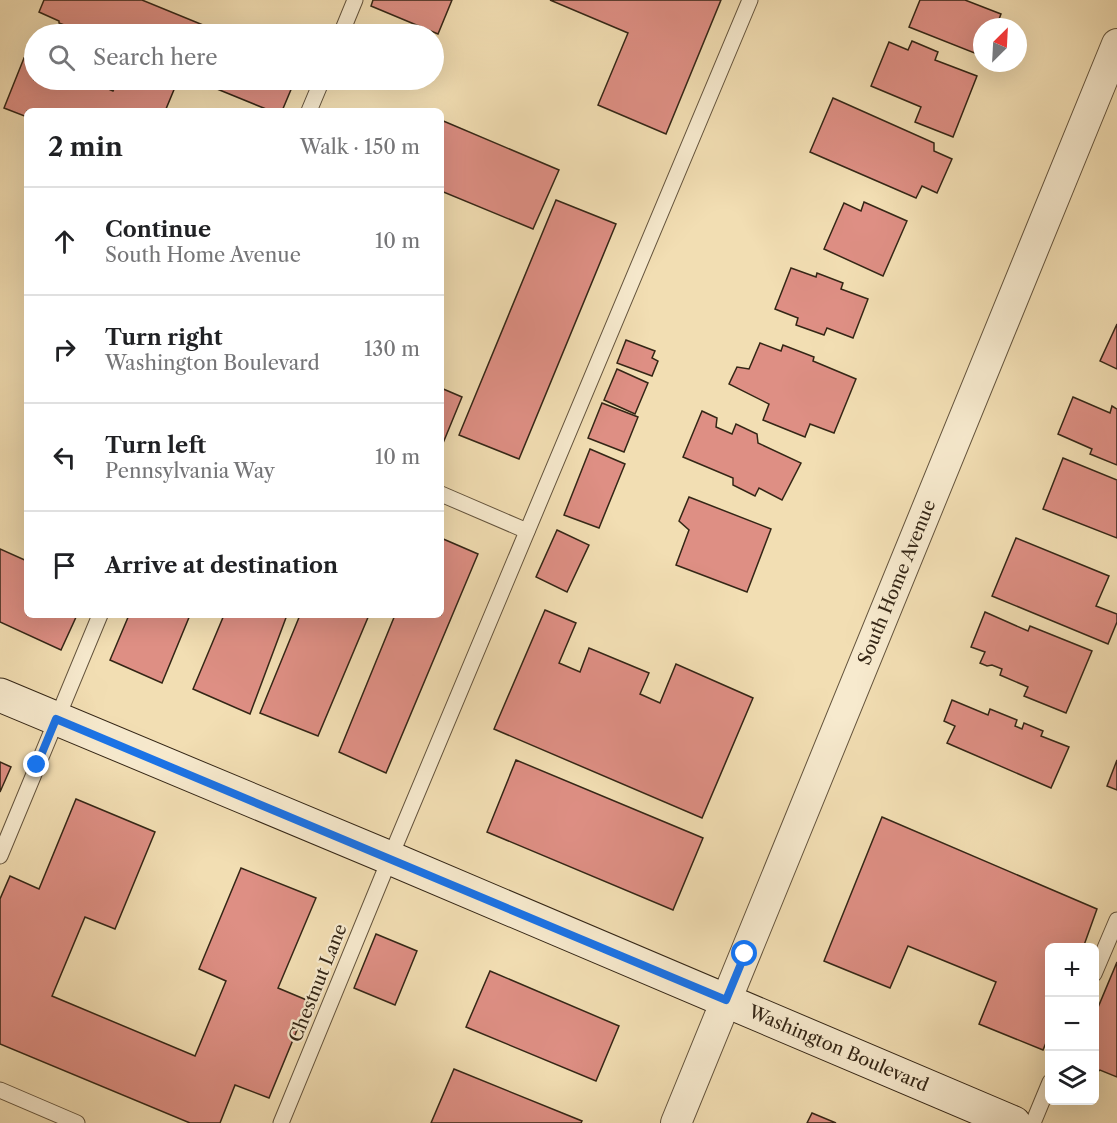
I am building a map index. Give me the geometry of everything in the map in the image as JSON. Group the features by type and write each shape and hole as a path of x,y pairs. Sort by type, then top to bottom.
{"street":[{"name":"South Home Avenue","path":"676,1123 1117,44"},
{"name":"Washington Boulevard","path":"0,695 1014,1123"}],"lane":[{"path":"345,24 355,0"},
{"name":"Chestnut Lane","path":"281,1123 750,0"},
{"path":"310,108 318,90"},
{"path":"444,495 527,531"},
{"path":"0,856 99,618"},
{"path":"1099,964 1117,920"},
{"path":"0,1090 77,1123"},
{"path":"1032,1123 1045,1093"}],"building":[{"path":"44,0 142,0 201,24 62,24 39,12"},
{"path":"373,0 452,0 442,24 414,24 371,6"},
{"path":"550,0 721,0 666,134 598,105 628,33"},
{"path":"920,0 965,0 1001,14 999,18 973,18 973,52 909,27"},
{"path":"912,41 938,52 935,60 977,76 953,137 915,122 921,107 871,86 889,42 908,50"},
{"path":"24,58 24,90 174,90 166,108 24,108 24,116 4,108"},
{"path":"220,90 291,90 283,108 264,108"},
{"path":"833,98 934,143 934,151 952,159 937,193 922,186 916,198 810,152"},
{"path":"444,121 559,170 533,229 444,192"},
{"path":"556,200 616,224 519,459 459,435"},
{"path":"864,202 907,221 883,276 824,249 844,203 861,211"},
{"path":"791,268 816,277 817,273 843,283 841,289 868,299 853,338 827,328 824,335 796,325 798,318 775,309"},
{"path":"1117,324 1117,369 1100,361"},
{"path":"626,340 655,351 652,358 658,361 652,376 617,363"},
{"path":"760,343 781,351 783,345 814,357 813,361 856,379 834,433 810,424 805,437 763,420 769,404 729,384 737,367 749,369"},
{"path":"617,369 648,383 635,414 604,400"},
{"path":"444,389 462,397 444,441"},
{"path":"1073,397 1110,413 1112,406 1117,409 1117,465 1090,454 1092,449 1058,434"},
{"path":"602,403 638,417 624,452 588,438"},
{"path":"702,411 717,418 716,427 732,434 736,424 757,434 758,443 801,463 782,500 759,488 755,496 733,485 733,478 683,457"},
{"path":"590,449 625,464 599,528 564,515"},
{"path":"1063,458 1117,480 1117,538 1043,509"},
{"path":"689,497 771,529 747,592 676,565 689,530 679,521"},
{"path":"557,530 589,545 567,592 536,577"},
{"path":"1016,538 1109,576 1096,606 1117,614 1117,622 1108,644 992,596"},
{"path":"444,539 478,554 386,773 339,752 394,618 444,618"},
{"path":"0,549 24,560 24,618 76,618 61,650 0,622"},
{"path":"545,610 576,623 559,663 580,672 589,648 649,673 640,694 660,703 676,664 753,698 702,818 494,729"},
{"path":"985,612 1028,631 1030,626 1092,651 1066,713 1024,696 1028,687 1000,675 1002,669 980,663 985,652 971,647"},
{"path":"128,618 189,618 162,683 110,660"},
{"path":"223,618 286,618 250,714 193,689"},
{"path":"299,618 368,618 318,736 260,713"},
{"path":"952,700 988,715 990,709 1017,720 1015,726 1022,729 1024,723 1043,731 1041,736 1069,747 1051,788 947,743 955,726 944,721"},
{"path":"516,760 703,838 673,910 487,832"},
{"path":"1117,760 1117,790 1107,786"},
{"path":"0,762 11,767 0,792"},
{"path":"76,799 155,832 115,929 85,917 52,996 195,1056 226,981 199,969 241,868 316,898 278,988 309,1001 269,1098 235,1085 220,1123 190,1123 0,1044 0,899 10,876 39,889"},
{"path":"882,817 1097,909 1085,943 1045,943 1045,1045 1043,1050 979,1024 996,982 908,946 890,988 824,961"},
{"path":"376,934 417,951 395,1005 354,988"},
{"path":"1117,962 1117,1077 1099,1071 1099,1005"},
{"path":"490,971 619,1026 596,1081 466,1027"},
{"path":"454,1069 582,1121 581,1123 431,1123"},
{"path":"812,1113 836,1123 807,1123"}],"route":[{"path":"37,765 56,719 726,1000 745,954"}]}
